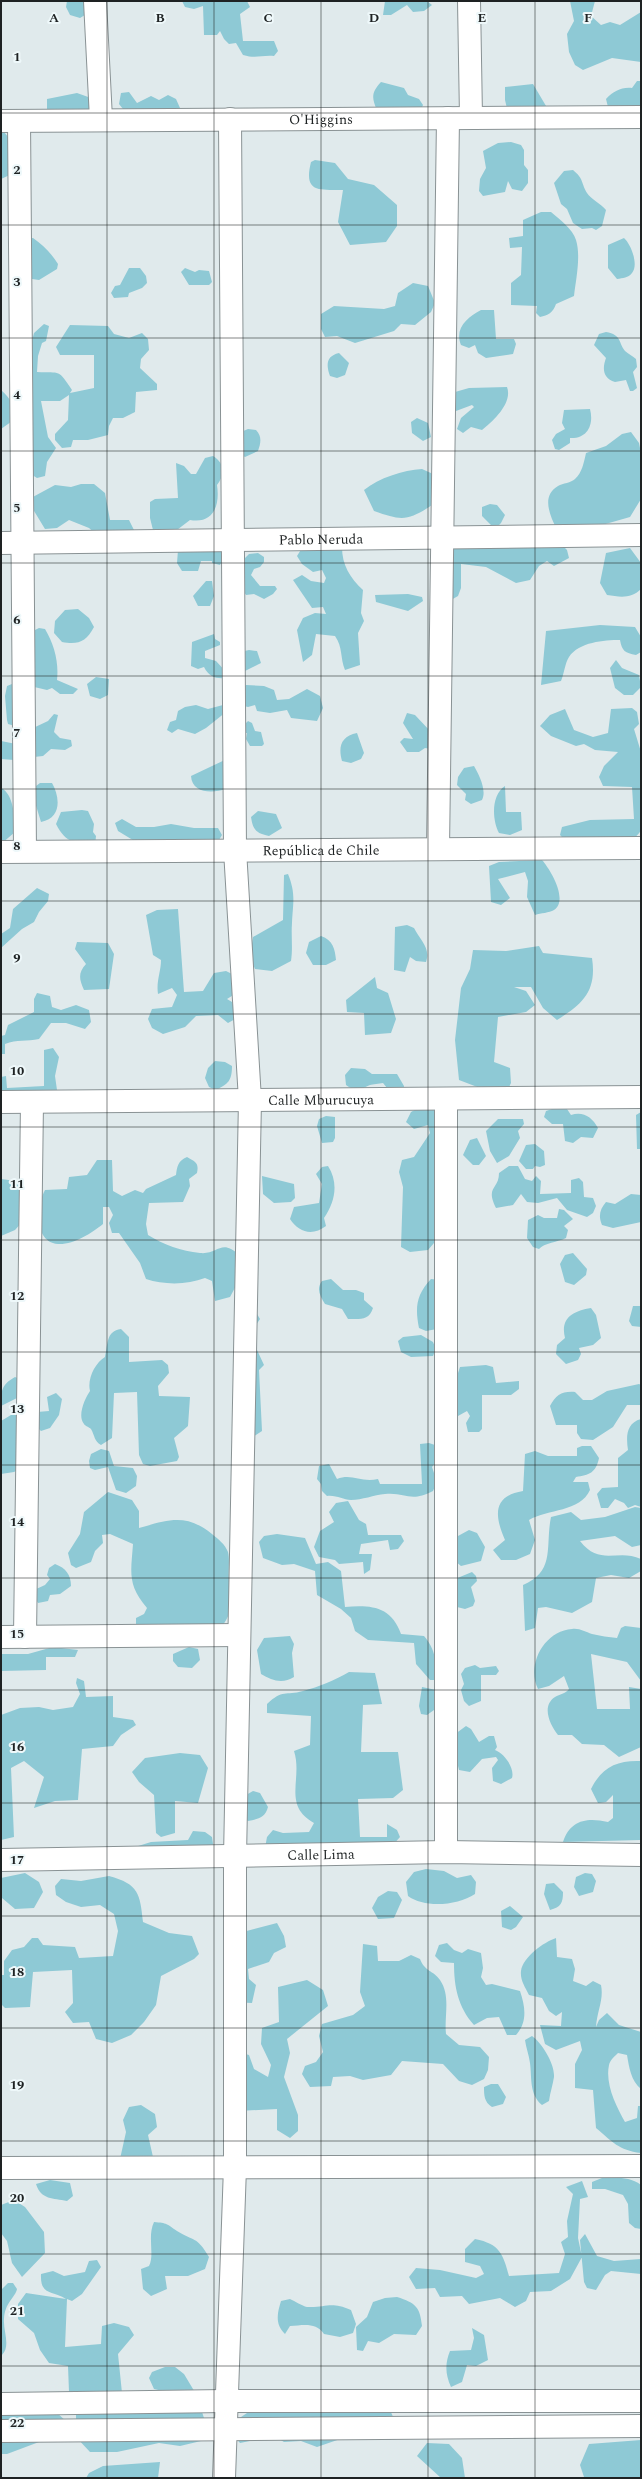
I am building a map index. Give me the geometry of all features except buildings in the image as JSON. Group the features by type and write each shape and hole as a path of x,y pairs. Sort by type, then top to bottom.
{"street":[{"path":"94,1 101,120"},
{"path":"469,1 471,117"},
{"name":"O'Higgins","path":"10,121 641,116"},
{"path":"438,849 441,537 448,118"},
{"path":"224,2478 234,2167 235,1857 250,1100 235,850 230,119"},
{"path":"10,121 11,543 25,851"},
{"name":"Pablo Neruda","path":"11,543 641,535"},
{"name":"República de Chile","path":"1,852 641,848"},
{"name":"Calle Mburucuya","path":"1,1102 641,1097"},
{"path":"446,1099 446,1852"},
{"path":"25,1637 32,1102"},
{"path":"1,1637 239,1635"},
{"name":"Calle Lima","path":"1,1860 235,1857 446,1852 641,1855"},
{"path":"1,2168 641,2166"},
{"path":"1,2404 226,2401 641,2401"},
{"path":"1,2431 641,2426"}],"shaded area":[{"path":"67,1 86,1 85,15 80,18 70,15 66,7"},
{"path":"182,1 247,1 250,7 240,14 243,41 274,41 278,51 274,56 255,57 243,55 236,43 229,44 224,39 220,31 217,35 204,35 203,6 194,9 185,7"},
{"path":"385,1 427,1 432,5 424,11 413,12 407,5 391,15 383,15"},
{"path":"570,1 595,1 591,16 601,25 610,22 620,25 641,12 641,62 612,58 583,70 575,65 569,52 567,34 574,21"},
{"path":"637,81 641,81 640,107 609,111 606,99 618,90 632,88"},
{"path":"381,82 404,88 408,95 419,99 423,105 420,112 377,110 373,95"},
{"path":"533,84 549,111 509,117 505,100 505,87"},
{"path":"129,92 137,103 151,96 159,100 168,95 176,99 180,108 176,117 127,114 119,104 121,93"},
{"path":"77,93 91,98 89,109 74,116 57,115 47,110 47,99"},
{"path":"1,130 9,138 13,149 14,173 1,179"},
{"path":"511,142 521,145 524,150 524,165 528,170 528,183 522,191 512,189 508,181 505,192 483,196 479,191 480,179 486,168 483,151 498,143"},
{"path":"315,160 335,163 348,179 374,185 397,205 397,226 386,242 350,245 338,222 343,190 327,190 315,188 312,185 309,180 309,172 311,162"},
{"path":"573,170 581,179 585,190 589,195 606,210 602,226 596,230 592,228 582,229 573,223 567,209 561,204 554,183 564,171"},
{"path":"541,212 551,212 572,232 576,240 578,260 574,296 556,304 550,313 540,317 536,313 537,306 511,305 511,283 521,275 522,247 510,248 509,238 523,236 523,220"},
{"path":"33,238 47,250 58,264 57,269 39,280 25,278 23,239"},
{"path":"624,238 629,245 635,265 629,276 617,279 608,268 608,245"},
{"path":"129,268 140,268 146,276 147,283 142,288 129,293 128,297 114,298 111,293 115,286 120,285"},
{"path":"185,268 195,272 199,270 209,271 212,282 209,285 189,285 181,272"},
{"path":"413,283 428,286 435,303 431,312 415,325 401,324 394,331 355,343 337,336 325,337 321,329 321,314 334,306 384,309 395,306 398,293"},
{"path":"481,310 494,310 496,339 514,339 516,344 513,354 486,358 478,353 475,345 469,348 461,345 459,333 461,328 471,316"},
{"path":"44,324 49,326 46,341 42,343 38,356 37,372 51,372 61,375 72,390 70,393 94,388 94,355 60,355 56,347 70,325 108,326 114,334 129,338 142,333 148,339 149,350 141,359 140,368 157,384 157,390 136,392 135,412 123,418 113,418 109,426 108,435 88,440 73,440 71,447 62,448 55,440 55,434 68,420 69,395 60,401 41,401 48,437 56,448 47,462 45,476 37,478 29,473 30,348 34,333"},
{"path":"606,332 615,335 619,339 625,351 636,359 637,367 633,372 637,388 633,391 630,391 626,380 615,382 608,378 604,373 606,358 594,345 599,334"},
{"path":"339,353 349,363 345,375 337,378 330,376 328,362 332,356"},
{"path":"507,387 508,393 505,405 496,417 482,430 471,427 463,433 457,429 461,418 474,407 472,405 456,411 452,403 455,392 469,388"},
{"path":"1,390 12,403 15,419 1,429"},
{"path":"590,409 591,420 588,430 581,436 570,438 570,443 559,450 555,449 552,440 556,434 565,429 562,423 564,410"},
{"path":"417,418 428,423 431,437 423,441 412,433 411,422"},
{"path":"248,429 256,430 260,437 260,442 258,451 245,457 237,452 241,432"},
{"path":"631,432 639,443 641,453 641,499 630,517 588,529 556,528 548,506 548,500 553,490 577,477 586,453 606,446 622,434"},
{"path":"213,456 222,466 220,481 217,485 218,492 214,512 205,519 190,520 173,533 153,530 150,518 150,502 155,499 178,498 176,463 184,466 191,474 196,474 205,458"},
{"path":"422,469 433,474 432,505 417,514 404,518 392,517 374,511 364,490 392,475"},
{"path":"81,484 94,484 105,493 110,520 129,520 134,530 98,536 89,528 69,520 57,528 45,529 31,506 31,498 55,485 71,487"},
{"path":"490,504 497,505 505,515 501,523 495,529 482,516 482,507"},
{"path":"559,542 567,550 569,558 554,566 547,561 539,566 530,580 516,583 486,567 461,564 461,588 458,596 451,600 448,555 455,546"},
{"path":"219,546 225,555 220,565 212,563 212,561 201,561 198,571 182,571 177,563 178,550"},
{"path":"342,547 345,565 354,581 363,590 361,613 364,621 358,633 360,665 345,670 338,640 335,636 316,634 312,655 303,662 297,630 303,618 315,613 326,614 323,607 312,608 293,580 302,575 311,581 324,583 326,578 322,570 313,572 302,564 297,556 302,548"},
{"path":"630,548 641,563 641,589 629,596 621,597 607,595 600,583 606,553"},
{"path":"258,553 264,557 264,562 260,567 254,569 251,575 260,586 275,586 277,589 273,594 264,599 254,594 246,595 241,588 242,561 249,554"},
{"path":"206,581 212,581 214,596 210,606 198,606 193,596"},
{"path":"408,594 422,597 423,601 408,611 376,602 375,595"},
{"path":"78,609 89,618 94,627 85,639 77,643 62,642 54,633 55,621 65,610"},
{"path":"600,625 635,627 641,637 641,652 636,655 627,652 623,649 620,640 599,641 585,645 573,652 569,657 566,662 561,681 541,685 546,631"},
{"path":"39,628 45,629 51,641 56,660 57,680 78,689 73,694 60,694 52,688 47,690 30,686 35,630"},
{"path":"214,634 215,639 220,642 220,645 205,651 205,658 216,661 228,674 226,678 213,677 204,667 198,669 191,666 192,642"},
{"path":"249,650 257,651 261,663 245,671 237,661 240,652"},
{"path":"616,660 622,668 639,675 641,687 633,695 624,695 615,688 610,668"},
{"path":"96,677 109,679 108,695 100,699 90,696 87,684"},
{"path":"12,684 19,687 15,726 8,724 5,696 7,686"},
{"path":"246,685 264,686 274,690 277,700 289,699 307,689 320,696 323,708 317,721 291,718 287,710 270,713 257,711 255,705 248,707 240,705 242,689"},
{"path":"196,705 208,709 223,705 226,712 206,728 195,734 178,729 172,733 167,730 170,722 176,720 178,711 185,707"},
{"path":"632,708 637,712 639,724 634,729 641,752 641,830 635,837 627,842 618,844 596,845 567,842 560,835 562,827 590,820 634,819 632,787 603,786 599,777 604,766 618,752 595,750 584,744 576,746 551,736 540,726 550,715 565,709 574,730 593,737 608,733 611,709"},
{"path":"407,713 415,715 431,732 431,749 425,748 419,752 407,752 400,742 404,738 413,739 403,723"},
{"path":"54,714 58,715 54,732 60,738 71,740 72,746 65,750 51,749 43,756 34,757 31,729 48,721"},
{"path":"248,721 252,723 255,731 261,732 264,744 262,746 250,746 246,739 247,733 243,733 243,726"},
{"path":"357,733 364,753 361,759 351,763 342,761 340,751 344,739"},
{"path":"1,741 16,744 14,760 1,759"},
{"path":"229,758 226,789 204,791 195,786 192,782 191,776"},
{"path":"474,766 482,783 484,792 482,800 471,804 465,800 466,794 457,785 458,777 464,768"},
{"path":"40,783 52,783 58,800 56,812 53,816 48,820 41,822 34,799 36,786"},
{"path":"505,786 506,812 521,812 522,830 510,835 499,833 494,815 497,795"},
{"path":"1,788 9,796 13,807 15,832 1,844"},
{"path":"82,810 88,811 94,824 93,832 96,836 95,846 77,843 67,839 56,824 61,812"},
{"path":"258,811 276,814 282,828 269,836 258,832 254,828 251,817"},
{"path":"122,819 136,827 154,827 171,824 194,828 218,828 222,835 219,840 162,844 157,840 141,845 118,831 115,823"},
{"path":"542,860 553,877 559,892 560,899 554,910 535,915 527,897 528,881 525,872 498,879 510,898 501,905 491,902 489,866 499,862"},
{"path":"288,874 292,887 293,898 291,961 272,971 255,969 250,957 253,937 283,920 284,875"},
{"path":"37,888 49,894 48,901 39,912 34,922 22,929 1,948 1,934 10,928 13,909"},
{"path":"178,909 184,992 203,991 214,973 226,971 234,975 235,994 227,999 232,1002 237,1018 228,1023 218,1015 196,1016 185,1027 163,1034 152,1028 148,1019 152,1009 172,1007 177,995 172,988 158,994 161,960 153,955 146,915 157,910"},
{"path":"407,925 414,928 424,944 427,957 426,962 416,961 410,957 405,972 394,970 395,927"},
{"path":"321,936 333,945 336,960 326,965 313,965 306,953 309,942"},
{"path":"77,942 108,943 114,954 109,989 84,990 80,976 86,964 75,949"},
{"path":"539,946 543,953 592,958 592,979 590,988 586,995 581,1002 557,1020 543,1008 531,987 514,987 526,991 535,1005 526,1012 498,1017 494,1062 510,1068 511,1083 507,1091 480,1088 459,1080 455,1040 461,988 470,969 473,950 506,951"},
{"path":"375,977 377,988 388,993 396,1019 391,1033 365,1035 364,1013 347,1012 346,1000"},
{"path":"37,993 50,996 52,1007 61,1010 76,1005 89,1010 91,1022 85,1029 66,1023 51,1023 39,1039 5,1044 5,1054 1,1054 1,1036 5,1035 8,1025 34,1012 34,999"},
{"path":"53,1048 59,1057 55,1076 57,1090 48,1097 1,1105 1,1077 6,1076 7,1088 44,1086 44,1050"},
{"path":"215,1061 225,1062 232,1066 230,1079 224,1086 216,1090 209,1087 205,1078 208,1068"},
{"path":"351,1068 365,1069 372,1074 397,1074 404,1086 404,1091 391,1093 383,1083 370,1085 355,1090 346,1085 345,1075"},
{"path":"422,1106 435,1109 438,1118 440,1227 434,1243 428,1250 410,1252 401,1247 403,1187 399,1172 402,1160 414,1157 430,1133 428,1125 414,1129 406,1122 411,1112"},
{"path":"558,1107 567,1109 571,1115 583,1114 590,1118 598,1128 593,1138 581,1137 573,1143 565,1141 563,1124 552,1124 544,1117 546,1111"},
{"path":"641,1112 641,1149 637,1149 636,1115"},
{"path":"326,1116 335,1117 335,1138 333,1142 322,1143 317,1126 319,1119"},
{"path":"498,1119 523,1119 524,1124 518,1131 520,1138 509,1156 497,1163 490,1151 486,1131"},
{"path":"477,1138 486,1156 479,1165 473,1165 463,1155 470,1140"},
{"path":"535,1144 544,1151 545,1165 540,1167 535,1166 533,1169 526,1169 519,1161 526,1145"},
{"path":"187,1157 196,1163 198,1170 197,1173 189,1179 190,1186 183,1202 149,1203 146,1224 148,1235 160,1242 186,1251 206,1253 223,1247 233,1250 239,1255 238,1282 230,1297 215,1301 212,1281 205,1278 183,1283 168,1283 146,1279 140,1263 119,1233 112,1233 109,1223 113,1215 109,1207 103,1207 103,1224 82,1238 70,1243 58,1244 50,1242 44,1237 39,1222 39,1213 42,1196 45,1190 67,1189 69,1177 87,1175 97,1160 112,1160 113,1191 122,1196 135,1190 143,1193 146,1189 176,1175 178,1164"},
{"path":"328,1166 334,1179 334,1192 331,1206 324,1218 326,1226 316,1231 306,1232 294,1224 290,1219 294,1207 319,1203 322,1184 316,1174 322,1167"},
{"path":"509,1166 518,1166 525,1179 532,1181 536,1176 541,1181 540,1194 571,1193 571,1180 579,1178 583,1182 584,1197 593,1198 596,1206 593,1213 587,1217 567,1210 557,1198 538,1203 527,1202 521,1194 513,1205 496,1208 493,1201 492,1192 497,1183 499,1173"},
{"path":"262,1176 294,1184 295,1198 291,1202 274,1203 263,1194"},
{"path":"1,1179 16,1181 20,1191 23,1221 15,1230 1,1236"},
{"path":"631,1194 641,1195 641,1222 613,1228 602,1225 600,1213 606,1202 615,1204"},
{"path":"559,1209 564,1210 573,1219 564,1226 568,1230 566,1238 544,1245 539,1249 533,1247 527,1238 528,1220 538,1215 544,1218 557,1218"},
{"path":"573,1253 587,1269 586,1275 574,1285 565,1282 560,1264 565,1255"},
{"path":"331,1279 343,1290 356,1290 364,1293 364,1300 373,1308 369,1315 363,1318 348,1319 342,1309 325,1304 320,1295 319,1287 322,1281"},
{"path":"431,1279 440,1280 437,1329 426,1331 419,1328 417,1308 422,1291"},
{"path":"633,1306 641,1306 641,1327 632,1326 629,1321"},
{"path":"591,1308 596,1315 601,1338 593,1345 579,1348 581,1354 578,1360 566,1364 556,1354 557,1345 565,1338 564,1325 569,1317 579,1311"},
{"path":"257,1314 260,1319 254,1328 257,1350 264,1365 259,1370 262,1431 253,1437 249,1415 252,1370 249,1334 250,1315"},
{"path":"121,1329 129,1337 129,1362 162,1360 168,1365 169,1373 158,1386 159,1396 190,1397 188,1426 174,1438 179,1457 177,1461 150,1466 143,1464 139,1455 137,1392 114,1393 112,1438 101,1445 96,1440 91,1429 82,1421 82,1407 90,1391 90,1381 95,1367 105,1357 110,1335 116,1330"},
{"path":"421,1335 433,1342 436,1349 433,1356 411,1357 401,1352 398,1341 403,1337"},
{"path":"486,1365 493,1367 496,1383 519,1381 519,1389 511,1395 482,1395 482,1429 479,1432 468,1432 466,1423 470,1416 467,1411 458,1416 453,1410 456,1379 460,1367"},
{"path":"15,1377 22,1380 19,1397 1,1406 1,1396 4,1386"},
{"path":"639,1384 641,1385 641,1405 627,1405 613,1427 593,1440 581,1439 577,1433 577,1425 556,1425 550,1406 560,1394 575,1392 583,1400 592,1400 607,1391"},
{"path":"56,1393 62,1399 59,1415 50,1428 41,1431 38,1428 37,1412 49,1411 47,1397"},
{"path":"21,1414 23,1467 14,1472 1,1474 1,1421 11,1415"},
{"path":"641,1419 641,1507 635,1505 628,1508 624,1503 615,1499 608,1508 601,1508 597,1494 602,1488 618,1487 618,1458 628,1450 627,1436 630,1427 636,1421"},
{"path":"429,1443 435,1445 436,1462 432,1467 437,1482 433,1491 419,1496 413,1497 385,1494 348,1500 334,1496 327,1496 322,1491 321,1484 317,1479 319,1466 329,1464 337,1479 342,1477 352,1477 367,1480 378,1479 380,1484 422,1484 420,1444"},
{"path":"582,1446 591,1446 599,1458 598,1463 594,1470 588,1474 576,1477 573,1482 588,1482 590,1490 585,1497 571,1506 537,1516 529,1520 535,1540 530,1554 516,1560 501,1560 493,1550 505,1540 499,1522 499,1508 501,1502 506,1497 523,1491 525,1454 535,1451 548,1456 577,1456 577,1448"},
{"path":"101,1449 109,1451 114,1466 133,1468 137,1476 136,1486 126,1493 116,1490 108,1467 95,1470 90,1468 89,1461 91,1454"},
{"path":"108,1492 132,1500 139,1511 139,1528 168,1521 185,1521 203,1527 223,1544 229,1555 231,1604 226,1621 222,1626 136,1628 136,1618 144,1614 147,1608 133,1585 131,1570 133,1544 110,1534 102,1535 103,1543 95,1551 91,1562 76,1568 71,1565 68,1553 80,1534 84,1512"},
{"path":"348,1501 359,1520 366,1524 368,1535 401,1535 404,1541 398,1549 390,1550 388,1540 361,1544 359,1554 372,1554 370,1570 364,1574 363,1562 339,1564 335,1560 319,1557 314,1547 320,1531 334,1522 329,1512 336,1503"},
{"path":"635,1507 641,1508 641,1545 632,1547 615,1536 580,1541 587,1549 595,1553 609,1556 633,1556 641,1559 641,1571 629,1578 611,1575 596,1578 592,1602 572,1613 546,1607 538,1608 535,1628 525,1631 523,1585 540,1573 545,1565 551,1517 571,1512 581,1520 605,1517"},
{"path":"469,1530 477,1533 485,1547 481,1561 461,1566 455,1561 452,1546 458,1536"},
{"path":"277,1534 305,1538 316,1564 328,1562 341,1571 345,1607 363,1606 379,1609 392,1618 401,1634 424,1636 433,1651 436,1662 437,1680 430,1680 416,1664 414,1643 368,1640 355,1631 351,1618 341,1609 317,1595 315,1571 294,1564 282,1565 263,1558 259,1542 264,1536"},
{"path":"55,1564 67,1572 70,1578 71,1586 60,1594 50,1595 48,1601 38,1603 34,1596 34,1590 45,1585 50,1579 47,1575 49,1568"},
{"path":"472,1572 476,1576 477,1581 471,1587 475,1601 473,1606 465,1609 457,1607 455,1579"},
{"path":"625,1626 641,1628 641,1681 627,1662 591,1654 597,1709 630,1709 629,1687 641,1689 641,1747 619,1757 604,1745 582,1744 572,1735 558,1735 548,1716 548,1705 555,1697 569,1689 564,1676 549,1686 538,1689 534,1670 540,1651 553,1636 562,1631 578,1629 595,1635 617,1638 621,1628"},
{"path":"290,1636 294,1644 292,1653 294,1677 278,1681 261,1674 257,1650 264,1638"},
{"path":"53,1647 78,1650 75,1657 46,1657 46,1670 1,1671 1,1654 28,1654"},
{"path":"189,1647 198,1649 200,1660 192,1668 178,1667 173,1661 173,1654"},
{"path":"475,1665 480,1668 496,1666 499,1671 496,1675 481,1675 481,1701 469,1706 464,1701 461,1690 464,1684 461,1674 465,1668"},
{"path":"349,1672 375,1673 382,1704 363,1705 361,1752 398,1752 403,1790 393,1798 358,1799 360,1837 387,1837 387,1824 397,1830 400,1837 392,1846 363,1850 353,1842 335,1845 265,1848 267,1837 273,1830 283,1833 309,1832 314,1823 304,1816 299,1808 295,1791 296,1761 294,1751 310,1745 311,1716 267,1713 267,1704 277,1696 315,1687"},
{"path":"77,1678 84,1681 86,1697 113,1696 113,1717 133,1720 136,1725 121,1735 113,1746 82,1749 78,1800 55,1801 34,1808 44,1777 24,1761 11,1768 14,1837 1,1840 1,1715 20,1708 39,1707 53,1710 73,1707 80,1694 76,1683"},
{"path":"422,1687 436,1690 441,1705 427,1715 421,1714 419,1706"},
{"path":"466,1726 471,1729 479,1742 489,1736 494,1736 497,1747 495,1750 502,1754 508,1761 512,1770 512,1778 501,1784 493,1781 492,1768 498,1760 496,1757 482,1759 470,1772 459,1770 451,1737"},
{"path":"180,1753 200,1755 208,1768 198,1803 175,1801 175,1833 161,1837 156,1833 154,1795 139,1782 132,1772 145,1758"},
{"path":"641,1761 641,1840 563,1842 570,1829 580,1822 593,1820 608,1822 613,1818 613,1795 606,1802 598,1803 591,1789 600,1775 611,1766 625,1762"},
{"path":"253,1791 260,1793 268,1807 263,1816 258,1819 248,1821 243,1817 246,1795"},
{"path":"193,1831 205,1832 212,1837 214,1851 135,1847 151,1842 188,1840"},
{"path":"426,1869 444,1871 457,1878 471,1875 476,1882 475,1894 459,1901 441,1904 431,1904 415,1900 408,1896 406,1882 414,1872"},
{"path":"25,1873 39,1882 43,1892 34,1908 15,1909 2,1898 1,1878"},
{"path":"585,1873 592,1874 596,1881 593,1892 579,1896 574,1887 576,1877"},
{"path":"109,1876 127,1883 136,1892 141,1904 143,1922 169,1933 192,1936 199,1954 194,1959 161,1976 156,2005 144,2022 131,2035 112,2043 96,2039 89,2022 73,2023 65,2012 73,2003 72,1970 33,1972 30,2007 5,2008 1,2004 1,1975 4,1975 4,1961 12,1950 24,1947 32,1938 38,1938 43,1945 75,1947 79,1958 113,1956 118,1931 114,1914 100,1905 81,1907 66,1902 56,1895 55,1886 61,1879 81,1881"},
{"path":"554,1883 563,1892 563,1899 559,1906 550,1910 544,1894 546,1884"},
{"path":"388,1891 397,1892 402,1900 394,1918 378,1919 372,1908 378,1897"},
{"path":"510,1906 523,1917 516,1927 511,1930 502,1927 501,1911"},
{"path":"277,1923 284,1936 286,1947 274,1953 269,1962 248,1969 249,1979 256,1985 252,2003 229,2002 235,1934"},
{"path":"556,1938 557,1957 572,1959 575,1969 573,1981 586,1986 593,1981 601,1985 602,1996 596,2027 599,2020 607,2013 619,2025 641,2032 641,2089 633,2078 627,2055 618,2053 610,2061 608,2072 612,2095 625,2122 637,2118 638,2106 641,2106 641,2153 633,2152 621,2147 596,2128 593,2090 575,2088 575,2064 582,2050 580,2041 556,2050 545,2044 540,2025 561,2026 562,2012 556,2016 549,2011 542,1998 529,1995 522,1980 521,1971 530,1955 546,1943"},
{"path":"447,1943 454,1950 462,1953 468,1949 481,1953 483,1968 481,1977 486,1985 492,1984 520,1991 524,2008 524,2019 520,2030 516,2035 507,2035 499,2017 487,2018 474,2025 464,2011 458,1996 454,1963 441,1962 435,1956 439,1945"},
{"path":"363,1944 377,1946 378,1961 399,1961 411,1955 420,1959 427,1969 435,1974 440,1980 445,1993 446,2034 459,2045 480,2047 489,2057 488,2070 484,2079 472,2085 459,2081 443,2064 402,2061 391,2075 363,2080 350,2076 333,2077 331,2086 310,2087 302,2074 305,2066 316,2062 323,2052 319,2036 322,2024 353,2015 365,2006 360,1992"},
{"path":"307,1980 323,1990 328,2006 287,2039 290,2053 284,2077 298,2115 298,2131 290,2138 277,2130 277,2109 238,2111 239,2052 249,2055 254,2069 268,2077 271,2065 261,2044 262,2028 279,2022 278,1987"},
{"path":"532,2036 547,2054 554,2072 549,2101 542,2105 538,2101 533,2091 530,2060 525,2040"},
{"path":"491,2084 498,2084 506,2097 503,2104 492,2107 486,2101 484,2096 484,2087"},
{"path":"141,2105 155,2114 157,2127 148,2135 153,2157 120,2159 126,2132 123,2120 129,2107"},
{"path":"602,2178 627,2179 641,2185 641,2229 635,2228 629,2223 628,2204 623,2195 605,2189 592,2189 592,2182"},
{"path":"50,2180 70,2183 73,2196 67,2201 52,2199 44,2196 36,2184"},
{"path":"582,2181 588,2197 580,2199 578,2238 582,2257 570,2279 551,2291 530,2292 526,2301 515,2307 500,2298 469,2304 462,2296 440,2297 435,2288 416,2289 409,2277 416,2268 440,2270 476,2278 484,2274 480,2266 465,2262 465,2249 475,2239 490,2244 499,2251 505,2262 509,2276 559,2273 565,2254 561,2242 568,2237 567,2221 573,2194 566,2187"},
{"path":"14,2200 25,2207 44,2232 45,2253 22,2277 12,2263 7,2241 1,2233 1,2205"},
{"path":"154,2222 167,2224 198,2242 209,2257 205,2269 188,2276 165,2276 167,2289 151,2296 143,2289 141,2269 149,2266 151,2261 151,2234"},
{"path":"585,2234 597,2256 614,2261 641,2259 641,2274 611,2271 605,2275 596,2290 587,2288 584,2282 580,2240"},
{"path":"97,2260 101,2267 82,2294 72,2301 67,2299 65,2347 101,2344 102,2326 114,2323 129,2327 134,2335 118,2354 122,2393 167,2392 154,2389 149,2378 152,2372 165,2367 175,2367 184,2374 196,2394 207,2427 206,2436 201,2441 180,2446 159,2443 117,2452 90,2452 76,2437 76,2412 69,2392 68,2366 49,2363 40,2350 34,2333 18,2319 18,2304 26,2293 66,2299 45,2289 41,2281 41,2274 53,2271 64,2276 85,2272 89,2261"},
{"path":"8,2283 13,2283 17,2289 6,2308 4,2324 6,2347 2,2355 1,2290"},
{"path":"397,2297 409,2301 416,2307 420,2314 422,2326 416,2335 394,2334 379,2343 368,2341 363,2351 357,2350 356,2327 367,2317 373,2302 385,2298"},
{"path":"290,2299 307,2307 333,2305 351,2310 356,2324 353,2333 340,2337 324,2334 321,2330 313,2326 305,2325 290,2326 285,2334 278,2323 278,2315 281,2301"},
{"path":"472,2328 484,2335 488,2360 476,2366 467,2365 462,2382 451,2387 447,2373 448,2355 450,2351 471,2350 474,2338"},
{"path":"1,2402 56,2412 67,2422 47,2439 7,2454 1,2454"},
{"path":"390,2410 398,2428 390,2440 346,2437 317,2447 301,2441 284,2442 274,2436 240,2443 235,2437 238,2419 247,2413"},
{"path":"641,2440 641,2478 584,2477 580,2465 589,2444"},
{"path":"427,2443 449,2444 462,2458 465,2478 441,2478 417,2456"},
{"path":"160,2462 158,2478 86,2478 89,2473 103,2466"}]}
